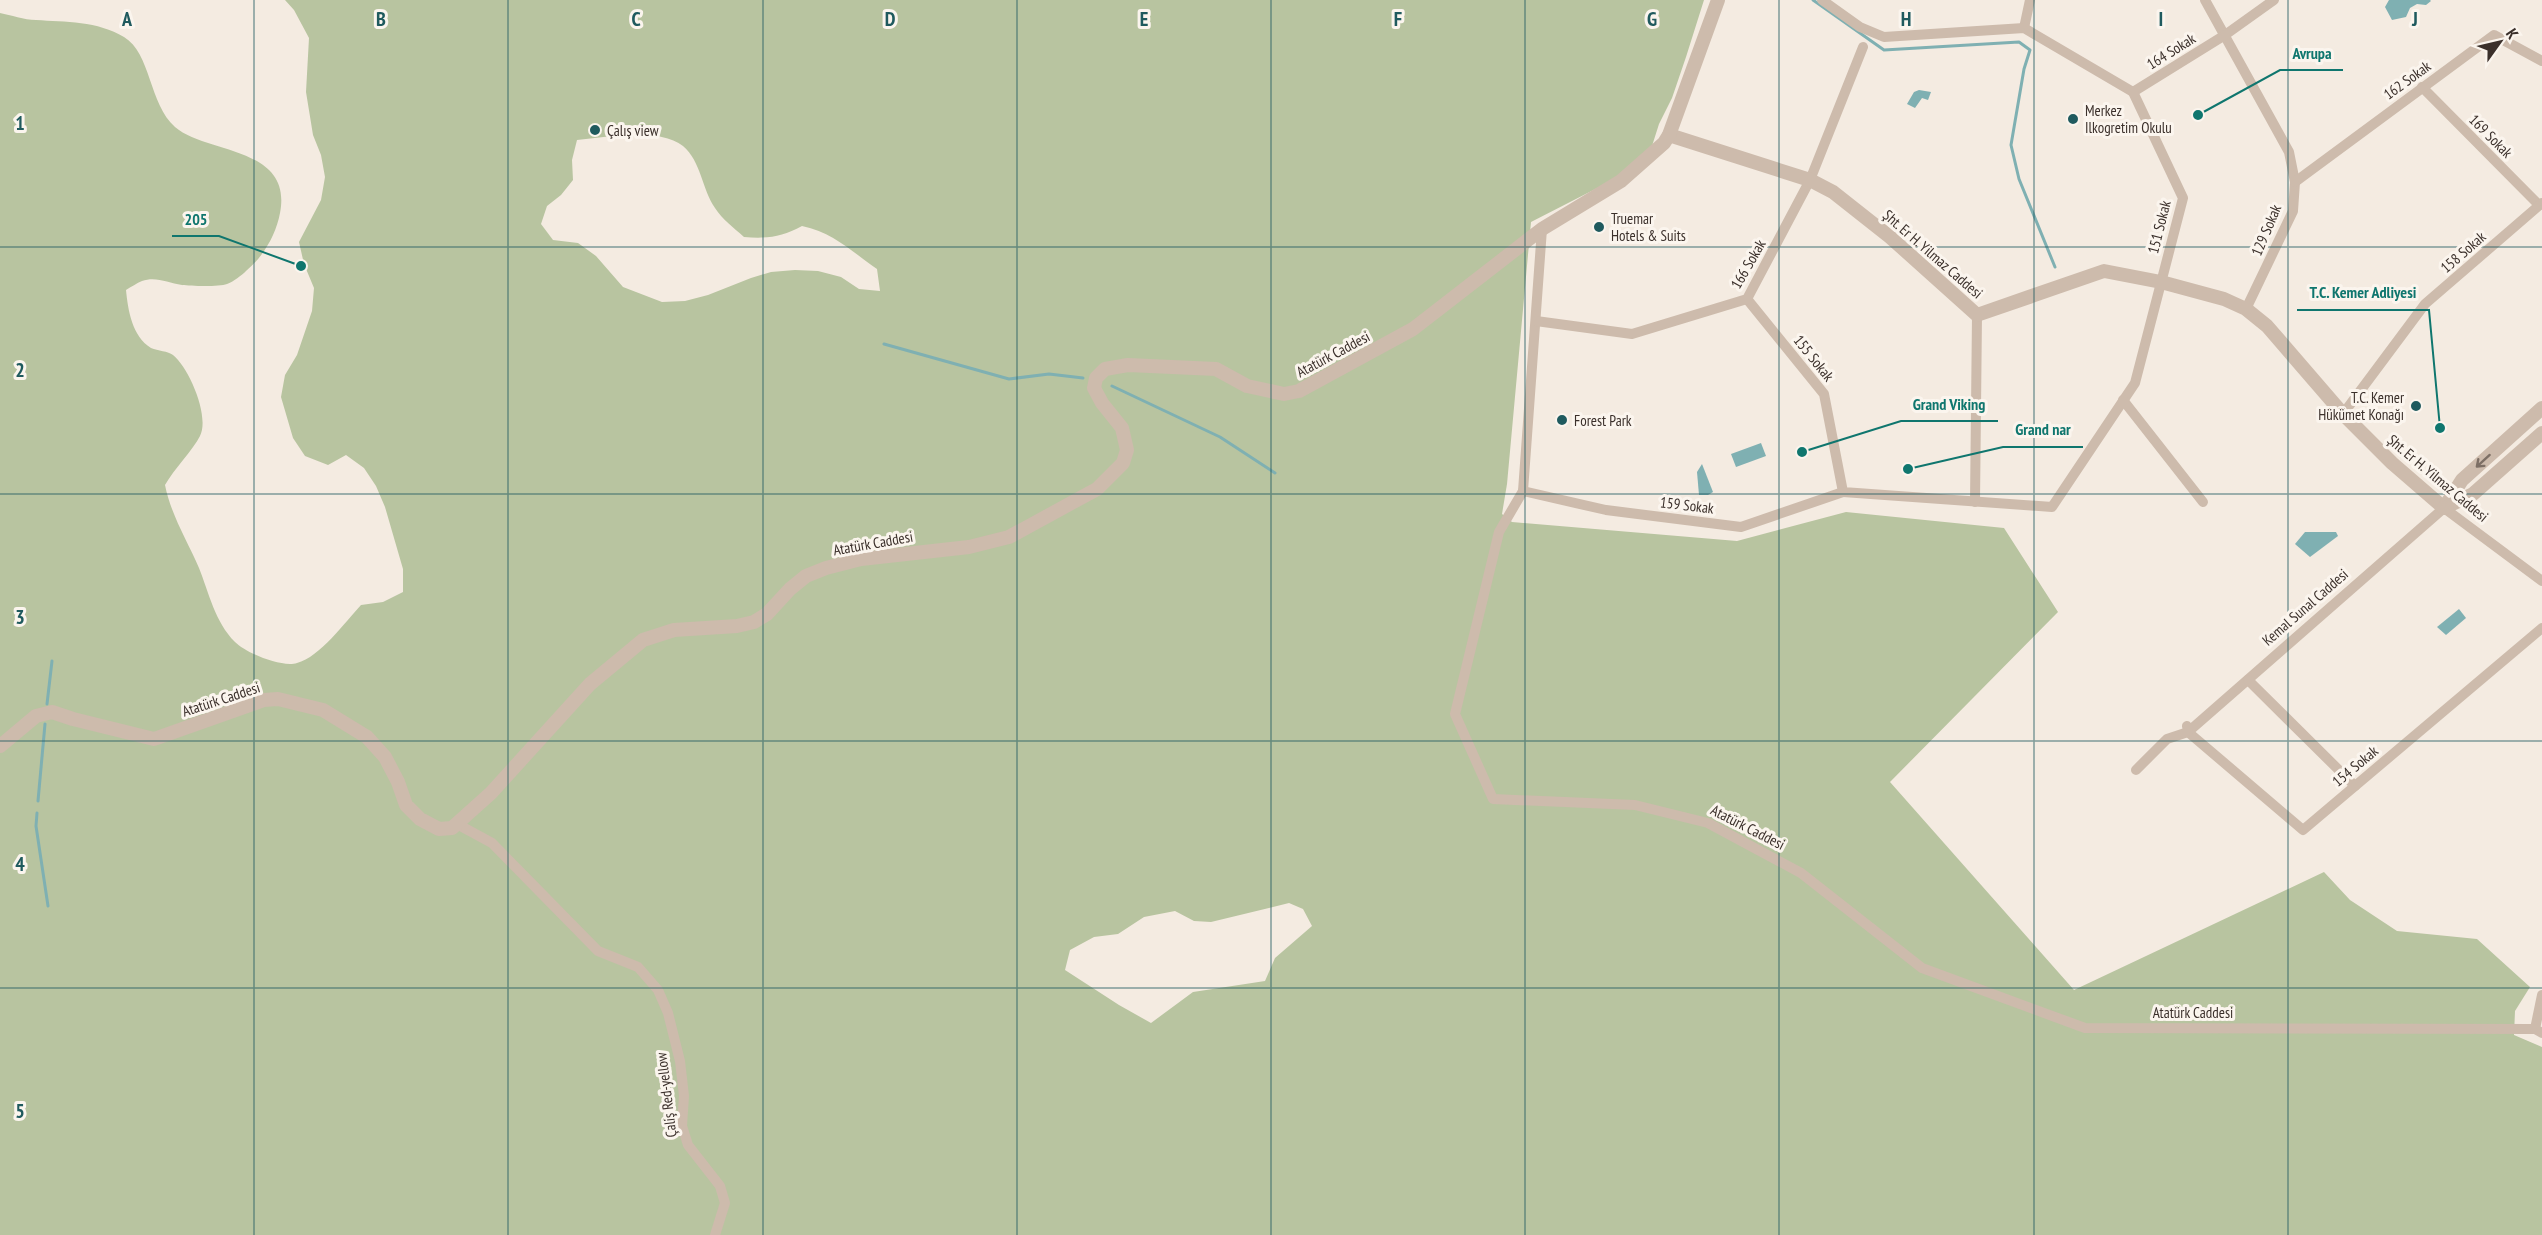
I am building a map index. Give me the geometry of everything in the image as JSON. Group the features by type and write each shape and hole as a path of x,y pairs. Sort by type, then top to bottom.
{"street":[{"name":"Atatürk Caddesi","path":"0,746 36,716 52,712 154,739 264,700 278,699 323,711 367,737 385,757 398,782 406,805 420,819 439,829 452,828 492,793 590,684 643,640 674,630 737,626 754,622 767,614 790,589 806,576 826,568 861,559 969,547 1009,537 1097,489 1123,463 1127,450 1122,428 1102,403 1094,388 1096,378 1105,369 1128,365 1216,369 1247,386 1284,394 1299,391 1413,329 1542,229 1622,181 1656,151 1669,135 1718,0"},
{"path":"1822,0 1860,27 1884,38 2024,28 2133,92"},
{"path":"2024,28 2030,0"},
{"name":"129 Sokak","path":"2205,0 2289,152 2295,182 2293,211 2246,309"},
{"name":"164 Sokak","path":"2133,92 2225,35 2274,0"},
{"name":"162 Sokak","path":"2295,182 2494,35 2542,61"},
{"name":"166 Sokak","path":"1536,321 1632,334 1747,299 1810,180 1863,47"},
{"name":"169 Sokak","path":"2422,87 2541,204"},
{"name":"151 Sokak","path":"1975,502 2052,507 2135,383 2183,198 2133,92"},
{"name":"Şht. Er H. Yilmaz Caddesi","path":"1669,135 1810,180 1854,207 1977,315 2104,272 2161,282 2224,299 2246,309 2267,326 2343,414 2392,464 2444,508 2542,581"},
{"name":"158 Sokak","path":"2343,414 2425,304 2541,204"},
{"name":"Atatürk Caddesi","path":"1542,229 1523,491 1498,532 1455,714 1493,799 1635,805 1708,823 1801,873 1922,968 2085,1028 2538,1031"},
{"name":"155 Sokak","path":"1747,299 1824,394 1843,492"},
{"path":"1843,492 1975,502 1977,315"},
{"path":"2123,400 2203,502"},
{"name":"Kemal Sunal Caddesi","path":"2136,770 2167,739 2188,729 2248,680 2444,508 2462,480 2542,408"},
{"name":"Kemal Sunal Caddesi","path":"2444,508 2474,494 2542,432"},
{"path":"2506,441 2517,455"},
{"name":"159 Sokak","path":"1523,491 1606,510 1741,527 1843,492"},
{"name":"154 Sokak","path":"2188,729 2302,830 2542,628"},
{"path":"2248,680 2355,786"},
{"name":"Çaliş Red-yellow","path":"457,824 492,843 598,951 638,967 658,990 668,1013 680,1061 684,1096 682,1126 688,1145 720,1186 725,1203 715,1235"},
{"path":"2538,1031 2542,994"}],"green space":[{"path":"285,0 1704,0 1672,98 1659,124 1652,146 1615,179 1531,222 1507,484 1502,514 1512,522 1737,541 1846,512 2004,528 2058,612 1890,782 2074,990 2324,872 2350,900 2397,931 2477,939 2530,987 2515,1011 2514,1035 2542,1047 2542,1235 0,1235 0,13 27,19 92,25 124,37 140,55 160,105 166,117 175,127 189,136 261,163 273,175 280,191 280,213 275,229 263,252 240,276 227,284 212,286 147,280 126,290 130,314 139,337 151,348 171,354 179,361 191,381 200,405 202,427 200,436 165,485 175,517 199,568 213,607 222,626 240,646 255,655 290,664 314,654 332,638 361,605 383,602 403,592 403,569 385,507 376,486 364,468 346,455 328,465 305,456 293,438 281,397 285,375 297,355 312,311 314,288 304,264 299,242 321,200 325,177 321,155 313,135 306,92 309,38 294,10","holes":["639,133 668,138 683,146 694,159 715,208 744,237 774,236 788,233 802,226 824,233 842,243 877,269 880,291 859,289 841,277 818,271 795,270 771,272 685,301 662,302 623,287 596,256 578,243 553,240 541,224 547,206 561,195 573,180 572,160 577,140","1289,903 1303,909 1312,926 1275,958 1265,981 1193,992 1151,1023 1065,970 1070,950 1094,937 1118,934 1144,917 1175,911 1194,921 1211,922"]}],"water":[{"path":"2389,0 2431,1 2426,5 2417,4 2410,8 2406,17 2392,20 2385,7"},
{"path":"1919,90 1931,92 1928,100 1922,98 1915,108 1907,104 1914,92"},
{"path":"1761,443 1766,456 1736,467 1731,454"},
{"path":"1702,464 1713,492 1708,495 1699,495 1697,472"},
{"path":"2305,532 2336,532 2338,536 2310,557 2295,544"},
{"path":"2459,609 2466,618 2446,635 2437,627"}],"waterway":[{"path":"1813,0 1884,50 2019,42 2030,50 2024,69 2011,145 2019,179 2055,267"},
{"path":"884,344 1009,379 1049,374 1083,378"},
{"path":"1112,386 1220,437 1275,473"},
{"path":"47,704 52,661"},
{"path":"38,801 45,724"},
{"path":"37,813 36,826 48,906"}],"place":[{"name":"Avrupa","path":"2198,115"},
{"name":"Merkez Ilkogretim Okulu","path":"2073,119"},
{"name":"Çalış view","path":"595,130"},
{"name":"Truemar Hotels & Suits","path":"1599,227"},
{"name":"205","path":"301,266"},
{"name":"T.C. Kemer Hükümet Konağı","path":"2416,406"},
{"name":"Forest Park","path":"1562,420"},
{"name":"T.C. Kemer Adliyesi","path":"2440,428"},
{"name":"Grand Viking","path":"1802,452"},
{"name":"Grand nar","path":"1908,469"}]}
